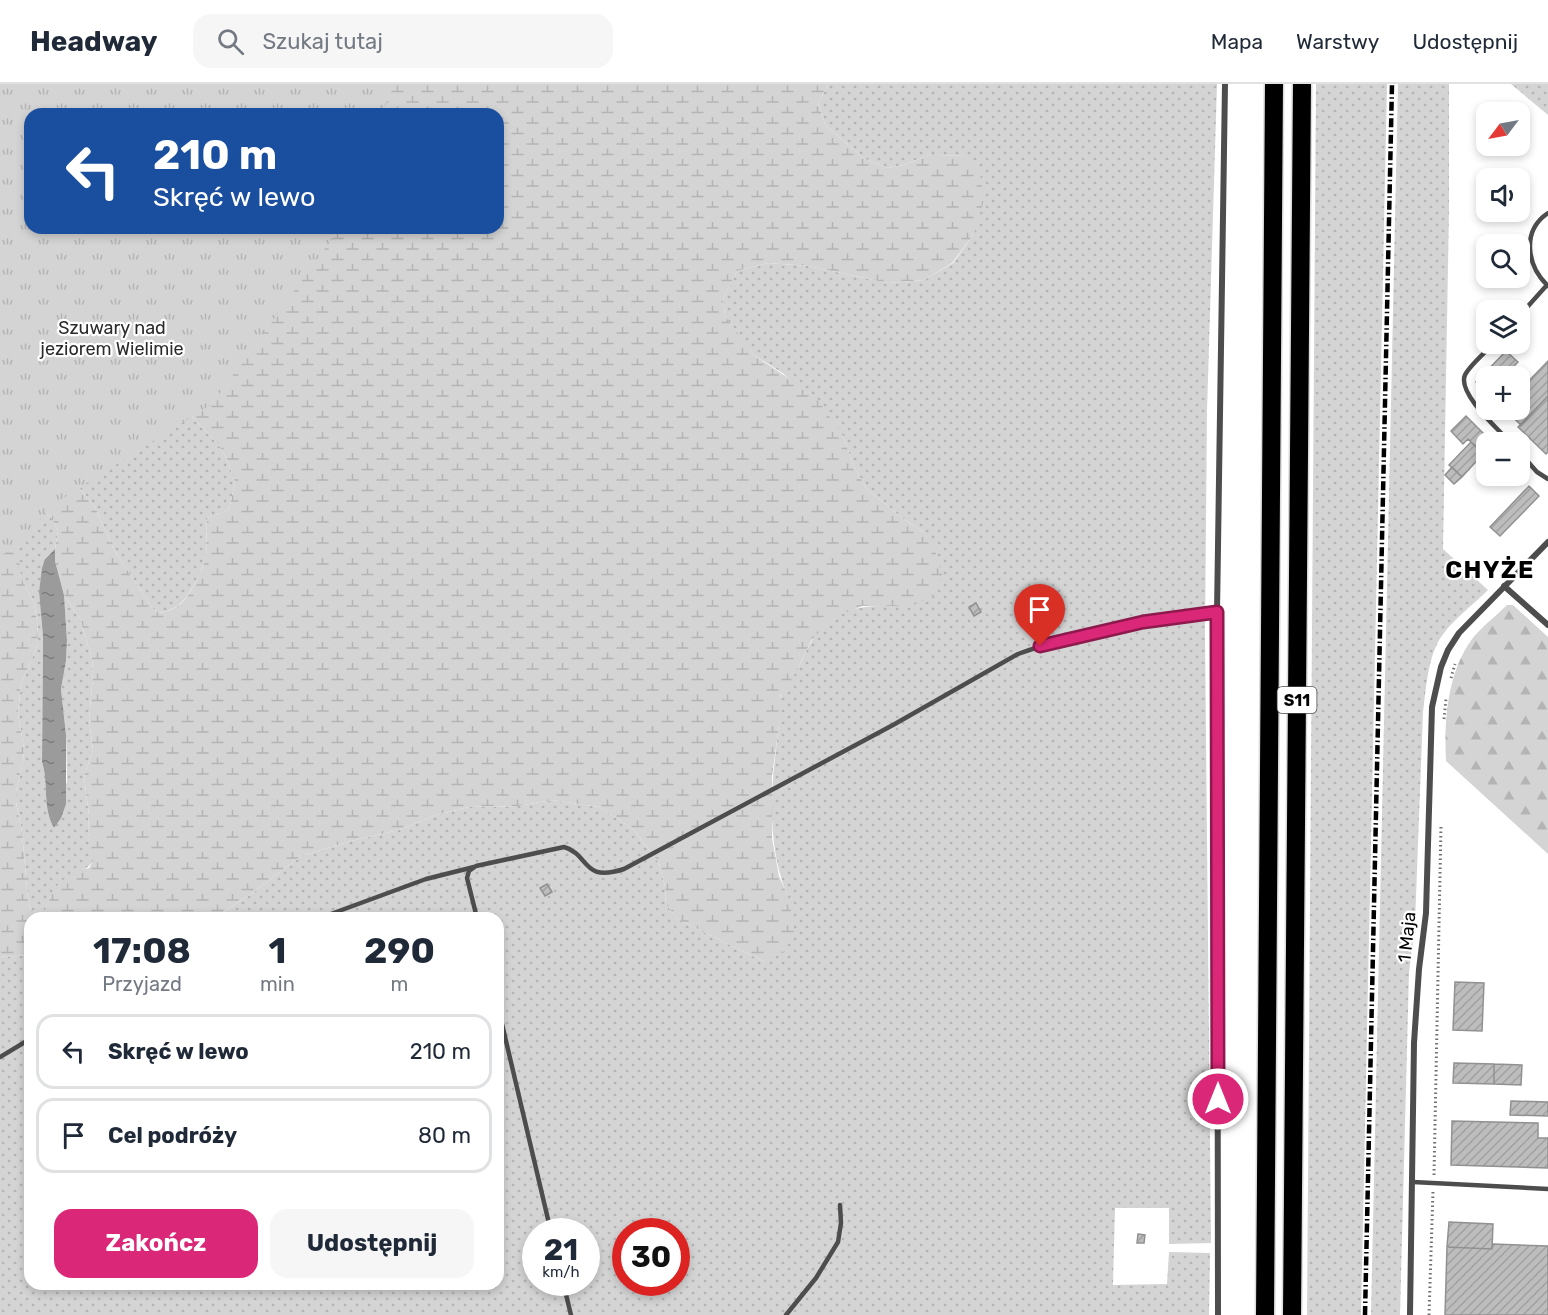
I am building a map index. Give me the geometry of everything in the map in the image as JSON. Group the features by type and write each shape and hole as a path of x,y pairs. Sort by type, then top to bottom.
{"highway":[{"name":"S11","path":"1265,1315 1274,84"},
{"name":"S11","path":"1292,1315 1302,84"}],"street":[{"path":"1218,1315 1217,612 1225,84"},
{"name":"1 Maja","path":"1410,1315 1414,1043 1419,969 1426,914 1432,707 1436,682 1448,650 1459,633 1548,542"},
{"path":"1504,586 1548,625"}],"lane":[{"path":"1530,304 1547,285 1534,267 1529,254 1532,233 1541,218 1548,213"},
{"path":"1484,354 1465,375 1463,385 1468,396 1501,432"},
{"path":"1530,464 1548,479"},
{"path":"336,912 426,879 564,847 571,849 588,868 598,873 612,873 624,869 893,725 1018,654 1040,646 1143,622 1217,612"},
{"path":"476,866 469,871 467,878 476,912"},
{"path":"504,1032 548,1218"},
{"path":"0,1057 24,1043"},
{"path":"1413,1182 1548,1189"},
{"path":"786,1315 816,1278 838,1242 841,1223 840,1205"},
{"path":"566,1296 571,1315"}],"path":[{"path":"1449,683 1455,663"},
{"path":"1443,724 1446,693"},
{"path":"1429,1315 1434,1183 1441,817"}],"green space":[{"path":"0,84 828,84 818,104 826,126 865,159 888,168 904,165 929,155 966,156 980,173 984,200 974,234 952,263 924,280 888,283 808,266 768,263 737,271 723,298 725,316 754,355 815,396 843,436 853,465 866,488 902,518 924,532 935,550 942,575 932,598 903,606 862,606 831,619 811,641 795,674 780,696 780,718 772,776 772,838 779,876 788,896 795,933 783,953 763,961 677,919 666,904 665,887 659,863 633,829 599,807 552,800 518,806 469,807 436,815 399,830 301,856 223,912 43,912 58,884 70,875 89,868 94,859 88,833 89,815 84,776 93,750 89,720 93,675 92,659 80,619 64,595 55,561 58,531 51,517 40,509 78,486 95,507 114,550 153,609 159,613 179,605 191,590 202,569 207,546 207,518 229,510 235,482 227,459 218,444 187,411 53,369 28,234 504,234 504,108 24,108 24,213"},
{"name":"Szuwary nad jeziorem Wielimie","path":"0,84 393,84 384,108 24,108 24,234 336,234 212,404 49,507 19,548 0,555"},
{"path":"828,84 1217,84 1207,411 1205,634 1211,1243 1169,1244 1169,1208 1115,1208 1113,1285 1167,1284 1169,1252 1210,1253 1209,1315 0,1315 0,957 24,955 24,1290 504,1290 504,912 223,912 301,856 399,830 436,815 469,807 518,806 552,800 599,807 633,829 659,863 665,887 666,904 677,919 763,961 788,897 776,855 772,812 781,694 814,638 832,618 858,608 903,606 924,532 902,518 866,488 853,465 843,436 784,374 754,355 725,316 723,298 737,271 768,263 808,266 888,283 924,280 953,263 974,234 966,156 929,155 904,165 888,168 865,159 826,126 818,104"},
{"path":"1316,84 1387,84 1361,1315 1307,1315"},
{"path":"1398,84 1449,84 1443,549 1488,590 1453,622 1442,636 1431,660 1427,678 1423,712 1415,923 1409,973 1400,1315 1371,1315"},
{"path":"1511,84 1548,84 1548,115"},
{"path":"0,303 187,411 218,444 227,459 235,482 229,510 207,518 206,557 193,587 180,604 159,613 153,609 114,550 95,507 78,486 40,509 51,517 58,531 55,549 45,559 39,592 43,637 42,762 48,812 54,828 67,781 66,735 61,689 67,640 64,595 80,619 92,659 89,720 93,750 84,776 89,815 88,833 95,859 87,868 57,887 44,912 34,912 30,907 22,832 16,802 24,749 18,714 21,684 38,644 34,603 21,577 15,542"},
{"path":"0,526 15,542 21,577 34,603 37,621 38,644 21,684 18,714 24,749 16,791 30,907 34,912 24,912 24,955 0,957"},
{"path":"1507,605 1513,605 1548,637 1548,854 1446,761 1448,701 1455,672 1472,640"}],"water":[{"path":"55,549 55,561 64,595 67,640 61,689 66,735 66,804 54,828 48,812 42,762 43,637 39,592 45,559"}],"building":[{"path":"1503,354 1509,354 1518,362 1514,366 1491,366"},
{"path":"1548,361 1548,396 1530,415 1530,380"},
{"path":"1548,396 1548,452 1546,454 1530,439 1530,432 1523,432 1518,427 1525,420 1530,420 1530,415"},
{"path":"1466,416 1482,432 1476,432 1476,447 1468,439 1463,444 1451,431"},
{"path":"1516,420 1526,420 1521,425"},
{"path":"1471,442 1476,447 1476,462 1462,477 1449,465"},
{"path":"1452,467 1462,477 1454,484 1445,475"},
{"path":"1529,486 1539,496 1500,536 1490,527"},
{"path":"976,603 981,612 974,616 969,607"},
{"path":"547,884 552,892 545,896 540,888"},
{"path":"1455,982 1484,983 1482,1031 1453,1030"},
{"path":"1454,1063 1494,1064 1494,1084 1453,1083"},
{"path":"1494,1064 1522,1065 1521,1085 1494,1084"},
{"path":"1511,1101 1548,1102 1548,1116 1510,1115"},
{"path":"1452,1121 1538,1123 1538,1138 1548,1138 1548,1168 1451,1165"},
{"path":"1449,1222 1493,1224 1492,1249 1447,1247"},
{"path":"1138,1234 1145,1235 1144,1243 1137,1243"},
{"path":"1493,1244 1548,1246 1548,1315 1445,1315 1447,1247 1492,1249"}],"railway":[{"path":"1365,1315 1392,84"}],"district":[{"name":"CHYŻE","path":"1490,570"}],"route":[{"path":"1040,646 1143,622 1217,612 1218,1099"}]}
